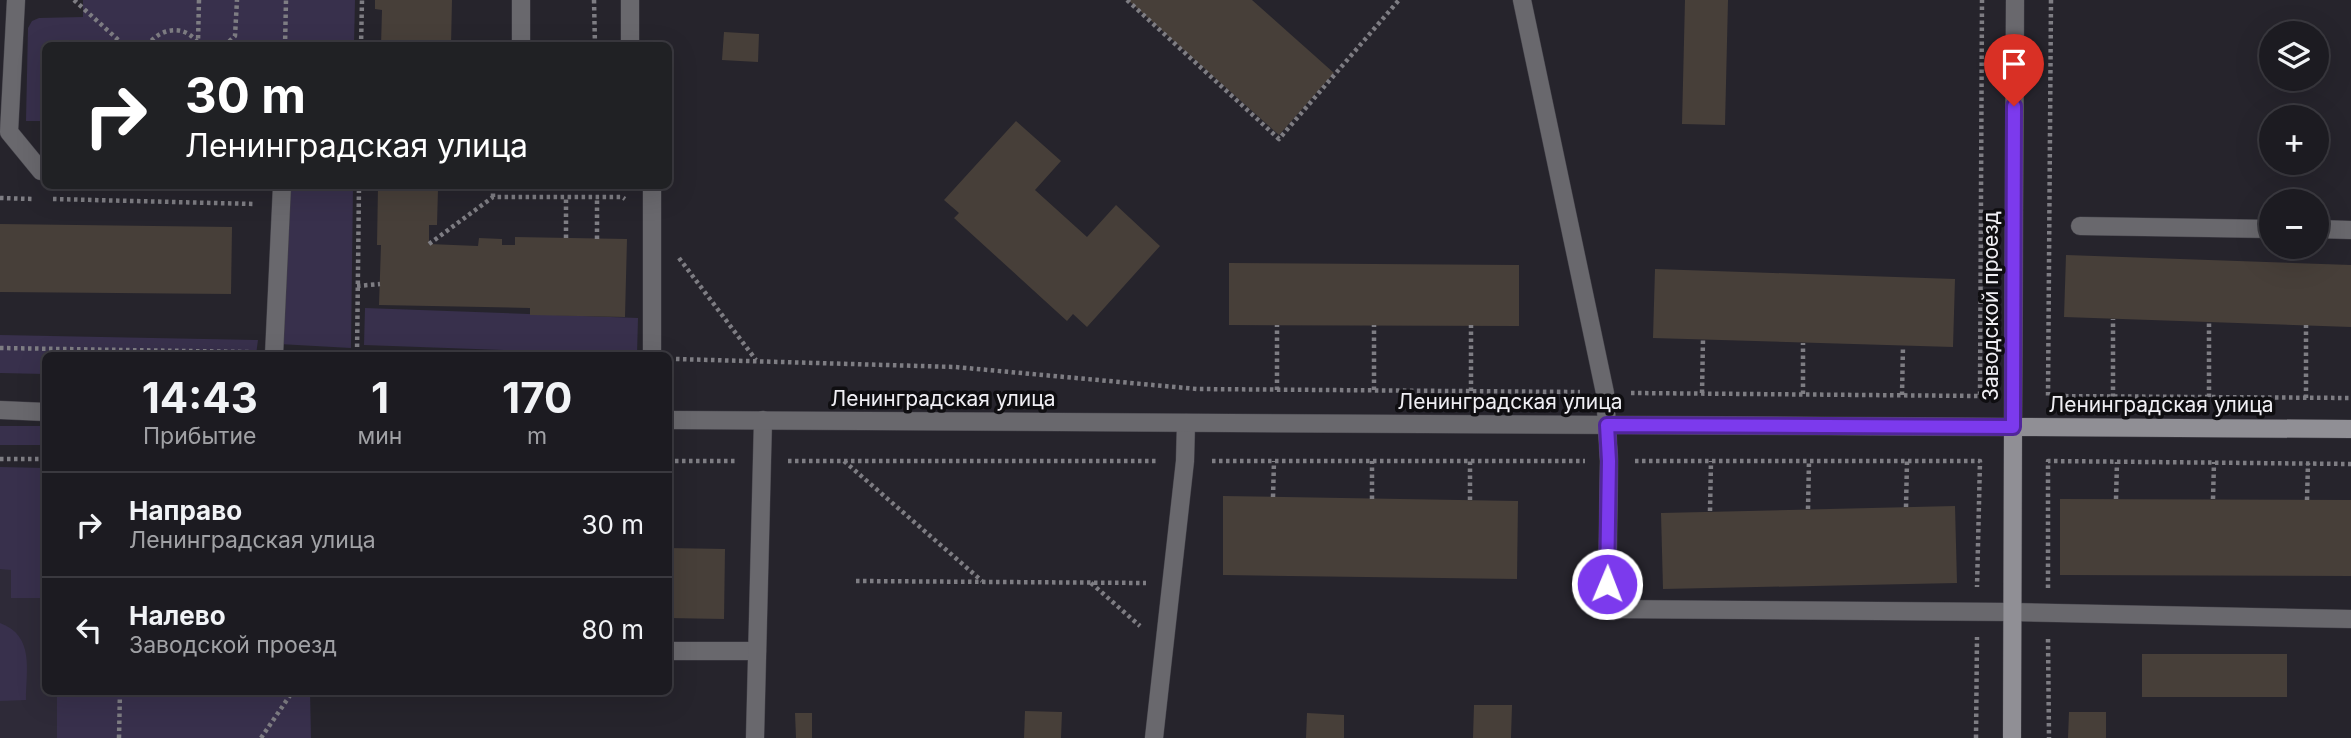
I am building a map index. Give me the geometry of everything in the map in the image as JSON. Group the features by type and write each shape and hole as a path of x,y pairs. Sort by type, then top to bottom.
{"street":[{"path":"16,0 9,132 42,171"},
{"path":"521,0 521,42"},
{"path":"630,0 630,42"},
{"path":"1522,0 1605,393 1609,461 1607,609 2012,612 2351,619"},
{"name":"Заводской проезд","path":"2012,738 2015,0"},
{"path":"274,352 282,189"},
{"path":"652,189 652,352"},
{"path":"2080,226 2259,229"},
{"path":"2329,229 2351,230"},
{"path":"0,410 42,412"},
{"name":"Ленинградская улица","path":"672,420 2351,429"},
{"path":"755,738 763,420"},
{"path":"1154,738 1185,461 1186,423"},
{"path":"672,652 757,652"}],"path":[{"path":"74,0 121,42"},
{"path":"199,0 199,42"},
{"path":"228,42 235,36 237,0"},
{"path":"285,42 286,0"},
{"path":"361,42 362,0"},
{"path":"594,0 595,42"},
{"path":"1128,0 1279,139 1399,0"},
{"path":"1980,396 1982,0"},
{"path":"2052,0 2048,396 2351,398"},
{"path":"151,42 162,32 171,29 189,34 197,42"},
{"path":"357,352 359,189"},
{"path":"493,189 493,197"},
{"path":"429,244 493,197 622,197 652,224 757,360"},
{"path":"566,197 566,238"},
{"path":"597,197 597,239"},
{"path":"0,198 268,204"},
{"path":"358,286 380,284"},
{"path":"2113,319 2113,397"},
{"path":"2209,322 2209,397"},
{"path":"1277,390 1278,325"},
{"path":"1374,325 1374,390"},
{"path":"2306,325 2306,398"},
{"path":"1471,326 1471,391"},
{"path":"1702,393 1703,340"},
{"path":"1803,343 1803,394"},
{"path":"1902,395 1903,346"},
{"path":"0,348 219,352"},
{"path":"687,360 955,367 1197,389"},
{"path":"0,458 42,459"},
{"path":"672,461 1980,461"},
{"path":"844,461 983,582"},
{"path":"1273,497 1274,461"},
{"path":"1372,461 1372,499"},
{"path":"1470,461 1470,500"},
{"path":"1710,511 1711,461"},
{"path":"1808,509 1809,461"},
{"path":"1906,508 1907,461"},
{"path":"2048,461 2351,464"},
{"path":"2116,499 2117,462"},
{"path":"2213,499 2214,462"},
{"path":"2307,500 2308,463"},
{"path":"856,581 1172,583"},
{"path":"1090,583 1164,646"},
{"path":"119,738 120,695"},
{"path":"261,738 290,695"}],"shaded area":[{"path":"83,0 355,0 354,42 42,42 42,121 26,121 28,28 32,21 39,18 83,17"},
{"path":"287,189 353,189 351,348 279,344"},
{"path":"365,308 638,318 637,352 555,352 364,345"},
{"path":"0,335 258,340 256,352 42,352 42,374 0,373"},
{"path":"0,426 42,426 42,445 0,445"},
{"path":"0,467 42,468 42,598 11,598 11,570 0,569"},
{"path":"0,517 42,517 42,695 81,695 79,738 0,738"},
{"path":"0,623 19,636 24,645 27,666 26,700 0,701"},
{"path":"57,695 310,695 311,738 57,738"}],"building":[{"path":"375,0 452,0 451,42 381,42 382,10 375,9"},
{"path":"1128,0 1252,0 1334,73 1279,135"},
{"path":"1685,0 1728,0 1725,125 1682,124"},
{"path":"724,32 759,34 758,62 722,60"},
{"path":"1016,121 1061,161 1035,190 1087,237 1116,205 1160,246 1087,327 1073,314 1067,321 954,218 959,213 944,200"},
{"path":"378,189 438,189 437,225 429,225 429,244 478,246 479,238 502,239 502,245 515,245 515,237 627,239 625,317 530,315 530,308 379,305 381,245 377,245"},
{"path":"0,224 232,227 231,294 0,292"},
{"path":"2066,255 2351,265 2351,327 2064,317"},
{"path":"1229,263 1519,265 1519,326 1229,325"},
{"path":"1655,269 1955,279 1953,347 1653,338"},
{"path":"1223,496 1518,501 1517,579 1223,575"},
{"path":"2060,499 2351,500 2351,576 2060,575"},
{"path":"1955,506 1957,583 1663,589 1661,513"},
{"path":"672,548 725,549 724,619 672,618"},
{"path":"2142,654 2287,654 2287,697 2142,697"},
{"path":"1474,705 1512,705 1511,738 1473,738"},
{"path":"1025,711 1062,712 1061,738 1024,738"},
{"path":"2069,712 2106,712 2106,738 2068,738"},
{"path":"795,713 812,713 812,738 796,738"},
{"path":"1307,713 1344,715 1344,738 1306,738"}],"route":[{"path":"1607,584 1607,425 2013,427 2014,106"}]}
